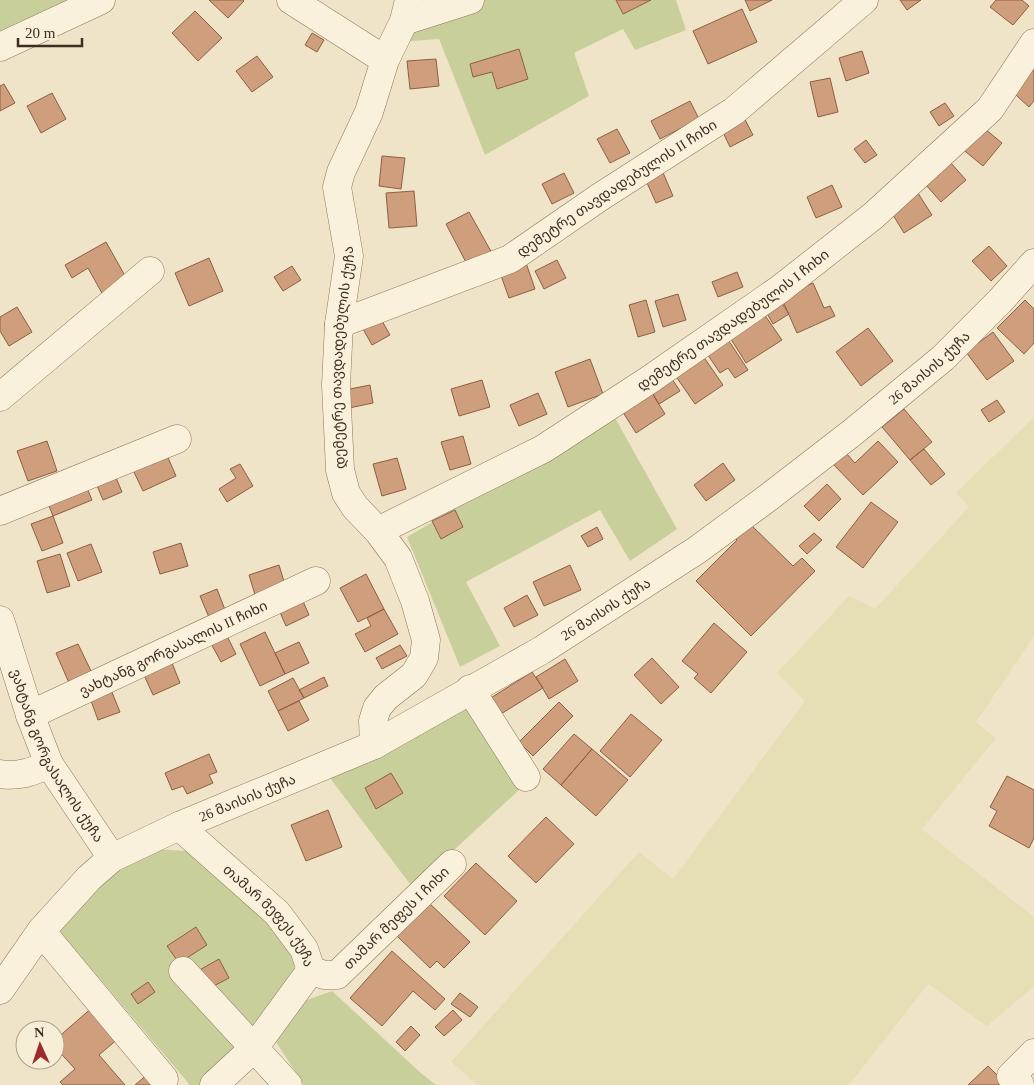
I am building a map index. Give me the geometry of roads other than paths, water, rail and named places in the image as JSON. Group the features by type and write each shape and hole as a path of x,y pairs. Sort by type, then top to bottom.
{"street":[{"path":"0,47 101,0"},
{"path":"290,0 385,60"},
{"path":"406,10 470,0"},
{"name":"დემეტრე თავდადებულის II ჩიხი","path":"339,324 510,259 600,197 734,111 864,0"},
{"name":"დემეტრე თავდადებულის ქუჩა","path":"374,745 373,721 377,708 386,697 414,675 424,658 426,640 415,602 398,558 378,531 355,508 346,493 340,470 336,385 339,324 348,256 337,187 341,172 369,112 385,60 406,10"},
{"name":"დემეტრე თავდადებულის I ჩიხი","path":"378,531 543,449 649,380 780,289 873,216 990,109 1034,43"},
{"name":"26 მაისის ქუჩა","path":"0,990 41,931 89,878 112,858 179,826 374,745 542,650 632,592 697,550 770,497 942,358 1000,301 1034,263"},
{"path":"0,397 150,271"},
{"path":"0,512 177,439"},
{"name":"ვახტანგ გორგასალის II ჩიხი","path":"30,715 316,581"},
{"name":"ვახტანგ გორგასალის ქუჩა","path":"0,620 30,715 49,764 112,858"},
{"path":"470,689 526,777"},
{"path":"0,774 14,776 27,774 49,764"},
{"name":"თამარ მეფეს ქუჩა","path":"179,826 277,913 304,949 311,970 254,1048 214,1085"},
{"name":"თამარ მეფეს I ჩიხი","path":"311,970 324,975 337,975 452,864"},
{"path":"41,931 164,1079"},
{"path":"183,971 288,1085"},
{"path":"1016,1080 1034,1053"}]}
